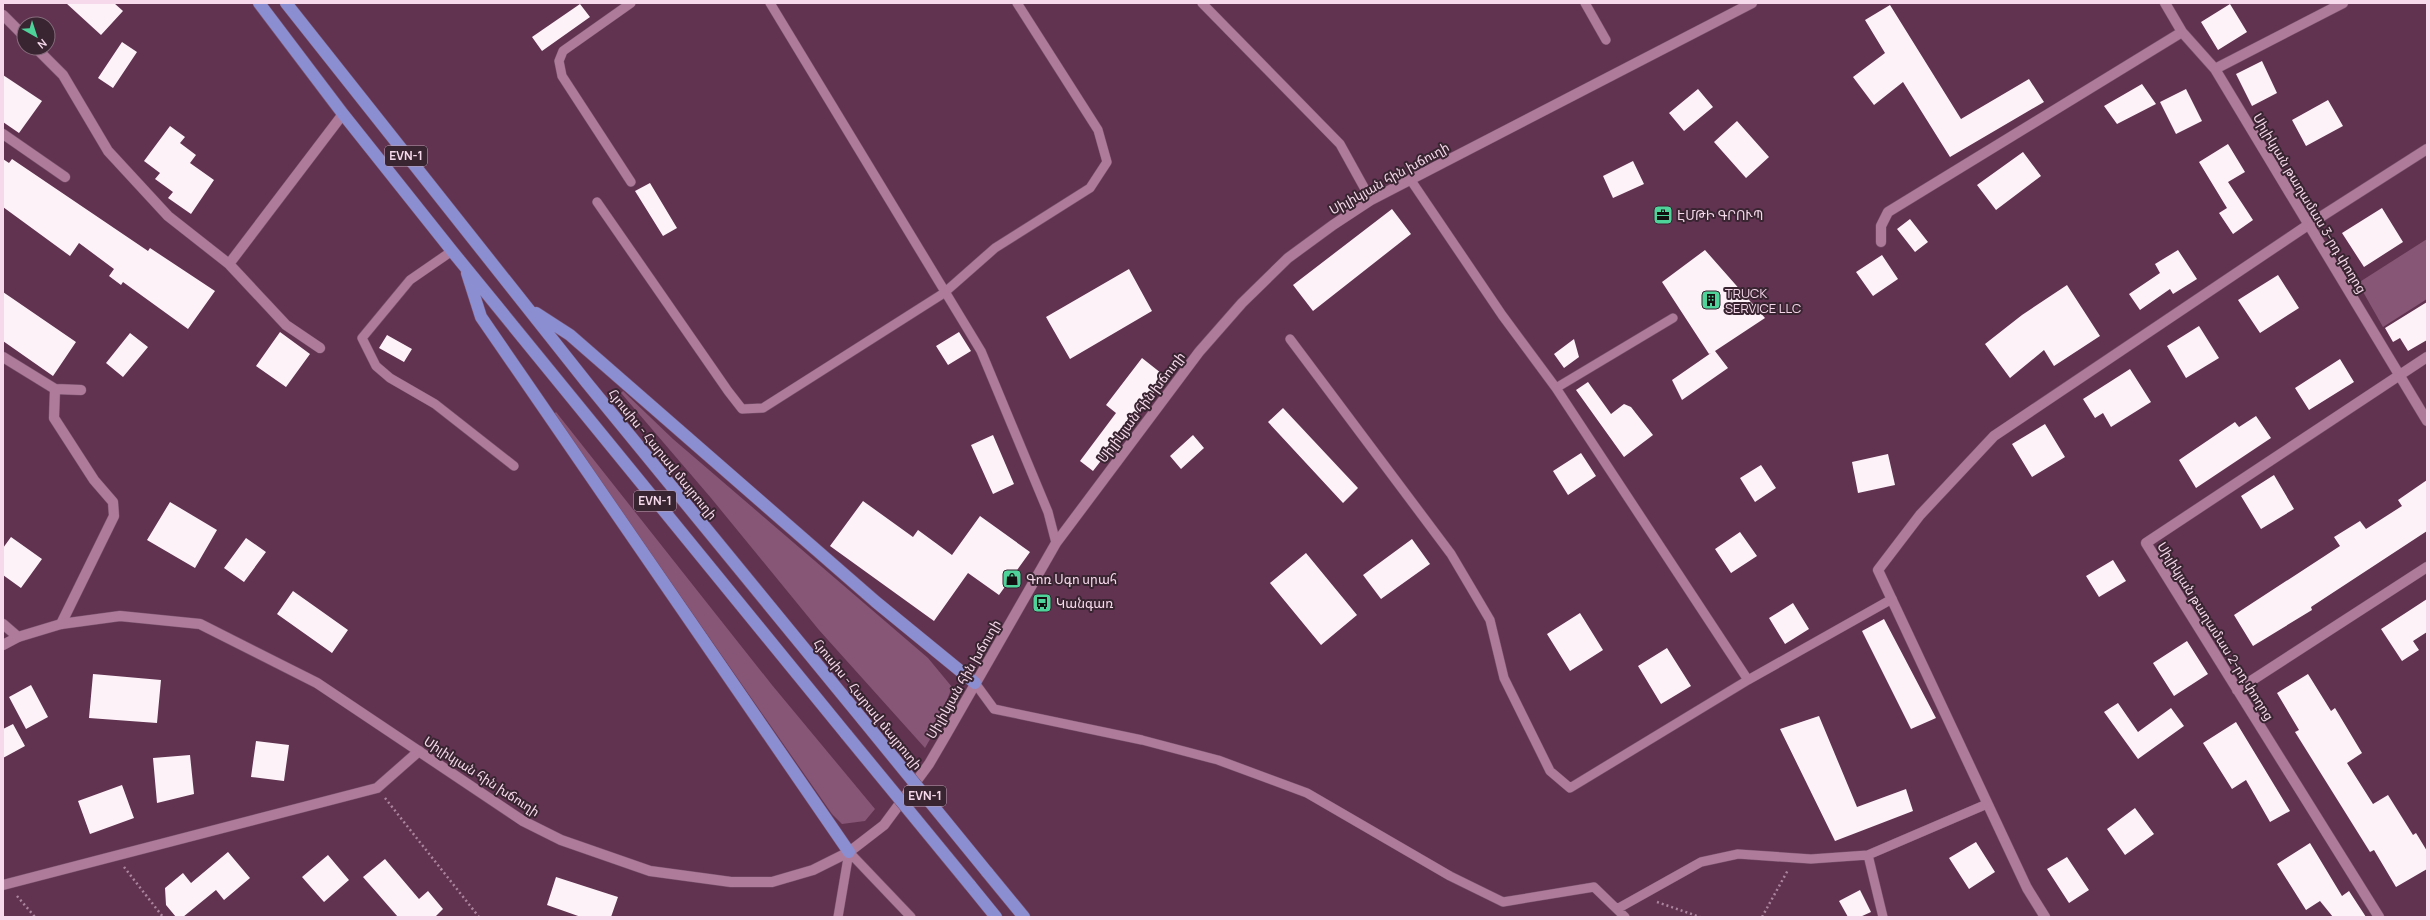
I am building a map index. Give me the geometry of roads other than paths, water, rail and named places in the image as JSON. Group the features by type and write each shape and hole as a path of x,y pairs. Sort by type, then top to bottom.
{"highway":[{"name":"EVN-1","path":"259,3 343,114 452,251 995,916"},
{"name":"Հյուսիս - Հարավ մայրուղի","path":"286,3 706,530 1024,917"},
{"path":"465,266 481,317 849,852"},
{"path":"528,308 570,335 876,602 975,683"},
{"path":"995,916 1009,899"}],"street":[{"name":"Սիլիկյան հին խճուղի","path":"3,645 18,637 61,624 120,616 200,624 317,683 523,821 561,840 650,871 731,882 772,882 813,870 849,852 884,825 929,764 1056,543 1199,352 1242,303 1288,258 1333,225 1371,200 1752,3"},
{"name":"Սիլիկյան թաղամաս 3-րդ փողոց","path":"2165,3 2182,32 2214,69 2398,376 2427,421"},
{"path":"2214,69 2343,3"},
{"path":"3,15 16,28"},
{"path":"1881,242 1881,226 1888,212 2182,32"},
{"path":"44,56 63,75 108,151 168,216 229,264 286,325 320,348"},
{"path":"229,264 343,114"},
{"path":"3,134 65,177"},
{"path":"2045,917 2027,888 1878,570 1920,516 1994,436 2308,225 2427,149"},
{"name":"Սիլիկյան թաղամաս 2-րդ փողոց","path":"2379,917 2146,543 2427,356"},
{"path":"3,357 55,390 81,390"},
{"path":"55,390 54,418 94,480 113,502 114,516 61,624"},
{"path":"2238,690 2427,568"},
{"path":"3,624 18,637"},
{"path":"6,884 377,788 419,751"}],"lane":[{"path":"631,3 563,51 558,61 562,76 631,182"},
{"path":"770,3 944,293 981,351 1048,512 1056,543"},
{"path":"597,202 742,409 763,408 944,293 995,248 1090,188 1106,162 1098,130 1017,3"},
{"path":"1202,3 1340,144 1371,200"},
{"path":"1585,3 1606,40"},
{"path":"1410,179 1502,315 1556,388 1748,680"},
{"path":"452,251 410,280 362,338 376,366 390,378 435,404 514,466"},
{"path":"1556,388 1673,318"},
{"path":"1290,339 1451,554 1490,620 1504,678 1550,771 1570,788 1748,680 1892,599"},
{"path":"975,683 994,710 1150,742 1218,760 1307,793 1450,876 1503,902 1594,887 1626,917"},
{"path":"1617,909 1701,862 1738,854 1811,859 1868,854 1988,804"},
{"path":"838,917 849,852"},
{"path":"849,852 911,917"},
{"path":"1868,854 1883,917"}],"place":[{"name":"ԷՄԹԻ ԳՐՈՒՊ","path":"1663,215"},
{"name":"TRUCK SERVICE LLC","path":"1711,300"},
{"name":"Գոռ Սգո սրահ","path":"1012,579"},
{"name":"Կանգառ","path":"1042,603"}]}
